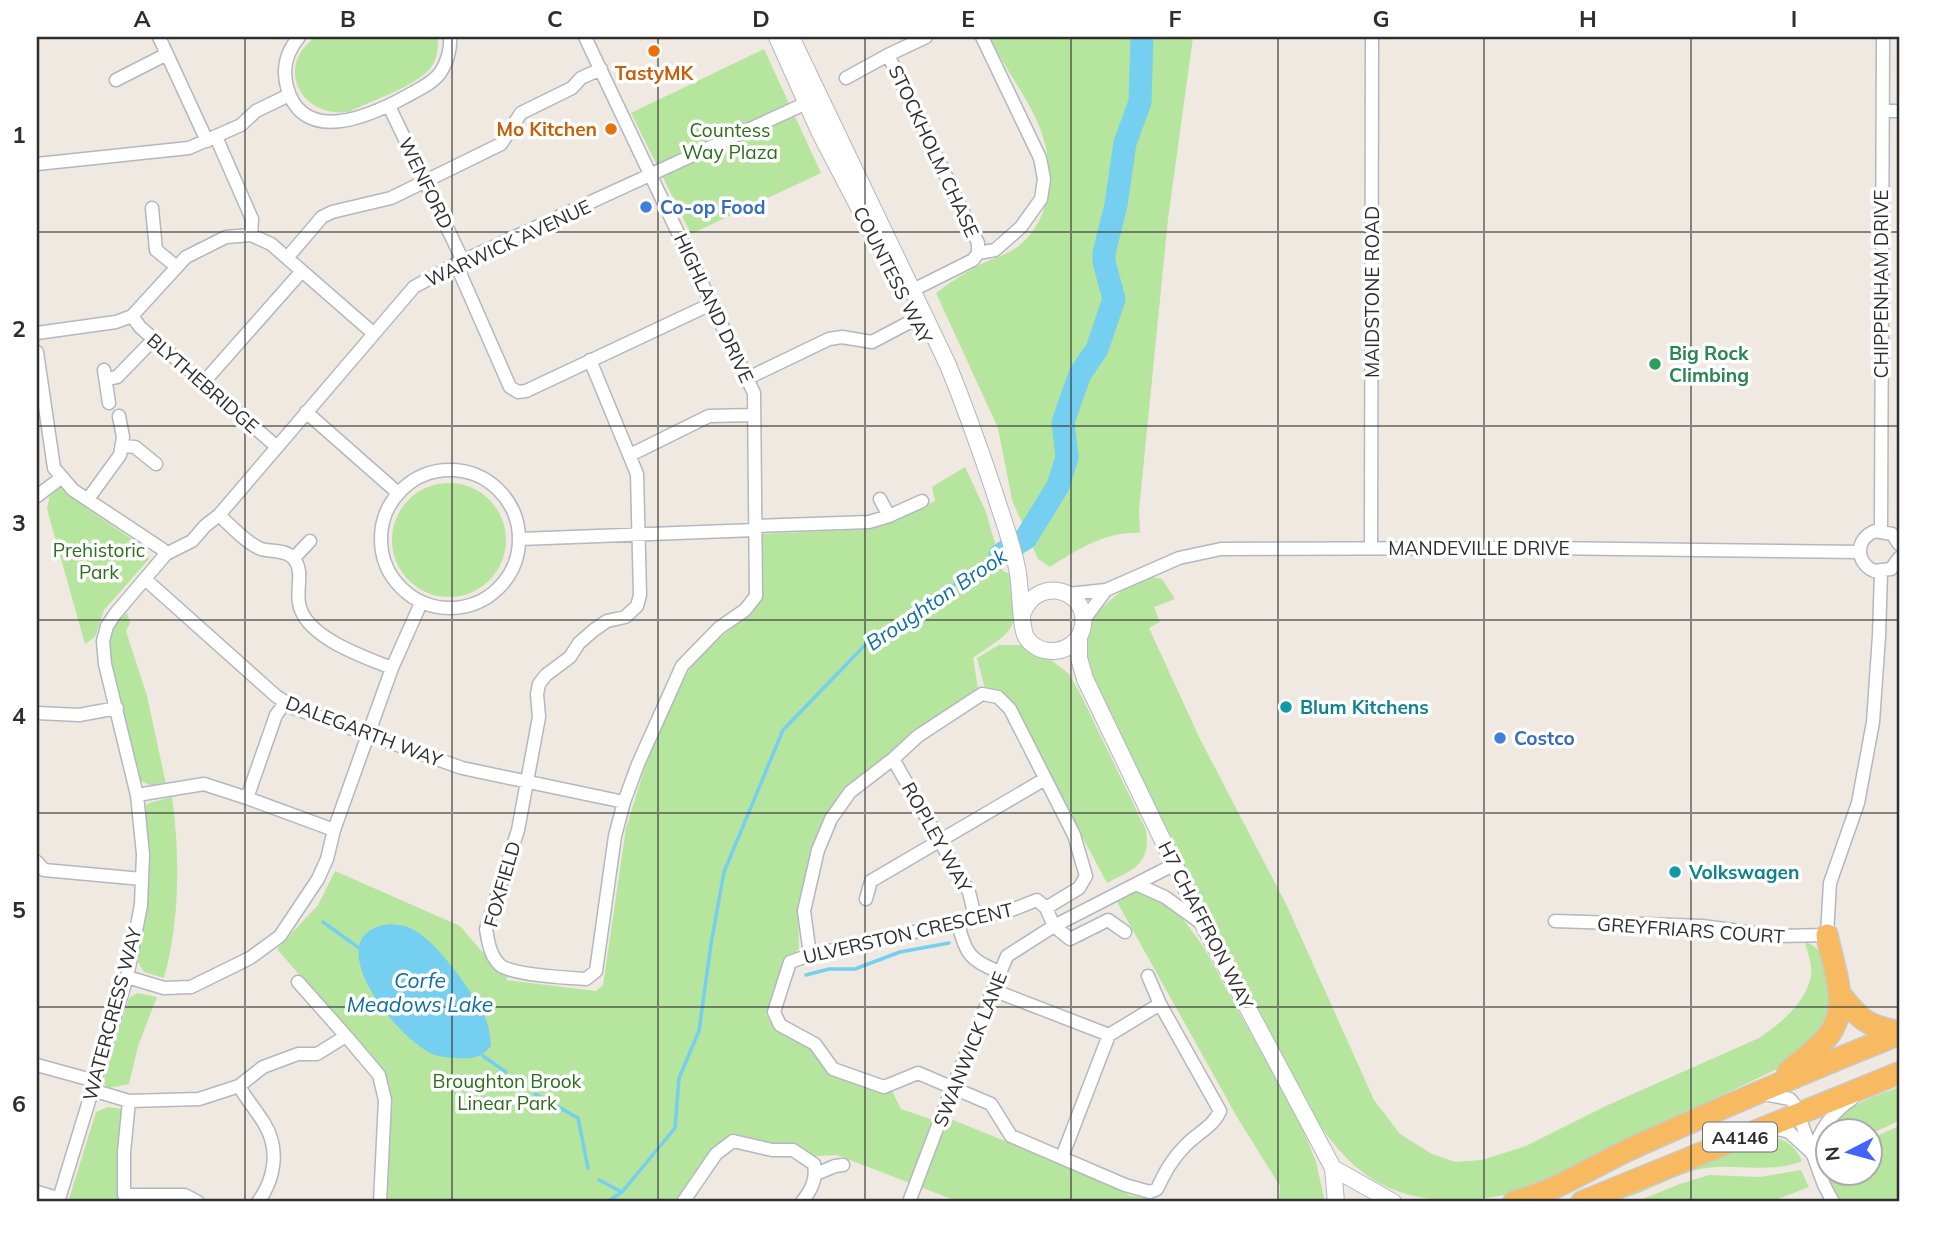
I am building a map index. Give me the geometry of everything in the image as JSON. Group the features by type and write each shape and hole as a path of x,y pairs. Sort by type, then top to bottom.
{"highway":[{"path":"1773,1085 1829,1035 1839,1016 1840,994 1827,935"},
{"path":"1840,994 1857,1015 1877,1028 1899,1033"},
{"name":"A4146","path":"1514,1202 1561,1184 1752,1093 1899,1033"},
{"name":"A4146","path":"1582,1202 1899,1073"}],"street":[{"path":"159,37 252,219 251,234"},
{"path":"292,39 285,66 289,95 303,112 315,119 343,123 389,106 426,86 440,74 447,60 450,37"},
{"name":"HIGHLAND DRIVE","path":"585,37 754,393 755,528"},
{"name":"COUNTESS WAY","path":"776,37 813,100 911,291 1002,516 1017,568 1023,612"},
{"name":"COUNTESS WAY","path":"791,37 813,100 920,317"},
{"name":"STOCKHOLM CHASE","path":"911,291 973,260 978,253 978,243 888,55 926,37"},
{"path":"978,253 995,250 1021,227 1041,199 1044,178 1040,158 982,37"},
{"name":"MAIDSTONE ROAD","path":"1371,548 1373,37"},
{"name":"CHIPPENHAM DRIVE","path":"1881,530 1883,37"},
{"path":"116,80 167,54"},
{"path":"846,78 888,55"},
{"path":"288,258 321,217 391,198 501,145 520,113 572,88 581,78 601,69"},
{"path":"37,164 189,148 241,125 256,111 289,95"},
{"name":"WARWICK AVENUE","path":"166,554 192,541 219,515 414,287 460,262 813,100"},
{"name":"WENFORD","path":"389,106 460,262 510,387 518,393 526,391 590,360"},
{"path":"1883,111 1899,111"},
{"path":"152,208 156,250 177,267"},
{"path":"37,333 116,322 132,316 192,253 226,237 251,234 271,244 373,333"},
{"path":"203,383 303,271"},
{"path":"639,535 637,474 590,360 711,304"},
{"name":"BLYTHEBRIDGE","path":"132,316 140,327 276,447"},
{"path":"748,378 829,339 842,337 872,342 920,317"},
{"path":"109,403 105,375 117,377 154,339"},
{"path":"37,352 54,468 61,478 88,499 166,554"},
{"path":"306,412 398,493"},
{"path":"630,455 709,415 754,415"},
{"path":"88,499 120,455 123,446 119,416"},
{"path":"123,446 135,447 156,464"},
{"path":"446,470 464,471 494,485 509,502 518,524 520,539 512,570 494,594 474,604 452,609 421,603 407,593 394,581 381,549 384,519 398,493 420,477 446,470"},
{"path":"37,496 61,478"},
{"path":"880,499 889,516"},
{"path":"520,539 869,522 922,501"},
{"path":"219,515 257,547 285,553 293,558 300,569 299,603 310,624 348,651 392,668"},
{"name":"FOXFIELD","path":"639,535 640,595 636,607 625,617 607,621 594,630 579,643 570,657 546,675 539,684 539,717 518,831 486,929 489,946 500,965 513,971 586,979 596,971 615,835 624,802 682,666 719,628 745,610 756,596 755,528"},
{"path":"1899,544 1892,534 1881,530 1869,533 1859,552 1868,568 1881,572 1891,569 1899,558"},
{"path":"293,558 310,541"},
{"name":"MANDEVILLE DRIVE","path":"1068,594 1106,590 1179,558 1221,549 1859,552"},
{"name":"WATERCRESS WAY","path":"58,1200 127,977 137,928 142,879 143,854 137,795 105,664 103,641 107,625 166,554"},
{"path":"1017,568 1032,583 1047,590 1068,594 1079,605 1081,629 1069,647 1055,651 1038,648 1026,636 1022,620 1023,612 1032,597 1047,590"},
{"path":"1827,935 1830,883 1858,803 1873,722 1881,572"},
{"name":"DALEGARTH WAY","path":"145,579 285,703 462,768 624,802"},
{"name":"MANDEVILLE DRIVE","path":"1081,629 1106,590"},
{"path":"127,977 164,988 191,986 230,969 280,936 318,879 327,859 334,831 392,668 421,603"},
{"name":"H7 CHAFFRON WAY","path":"1081,629 1079,658 1085,680 1204,926 1332,1168 1336,1202"},
{"name":"H7 CHAFFRON WAY","path":"1055,651 1085,680"},
{"path":"810,955 804,911 818,850 831,819 850,792 918,736 982,694 998,697 1010,709 1073,835 1086,876 1079,888 1046,908 1054,926 1070,940 1108,920 1125,932"},
{"path":"247,797 276,715 285,703"},
{"path":"37,713 79,715 117,708"},
{"name":"ROPLEY WAY","path":"893,759 970,892 975,918"},
{"path":"866,899 871,881 1045,779"},
{"path":"137,795 204,784 247,797 334,831"},
{"path":"37,862 44,870 142,879"},
{"name":"SWANWICK LANE","path":"909,1202 1007,956 1054,926 1175,864"},
{"path":"1136,884 1166,897 1204,926"},
{"name":"ULVERSTON CRESCENT","path":"953,1086 918,1073 884,1087 833,1069 815,1044 780,1025 774,1012 790,962 810,955 1009,911 1037,900 1046,908"},
{"name":"GREYFRIARS COURT","path":"1555,921 1702,926 1777,936 1827,935"},
{"path":"958,923 963,945 971,957 980,965 1000,972"},
{"path":"953,1086 991,1104 1011,1136 1125,1185 1150,1192 1157,1189 1168,1165 1186,1145 1216,1121 1220,1111 1160,1004 1148,976"},
{"path":"298,982 379,1075 385,1100 380,1202"},
{"path":"993,990 1109,1035"},
{"path":"1062,1157 1109,1035 1160,1004"},
{"path":"37,1065 94,1085 129,1101 199,1100 239,1086 263,1067 299,1054 317,1054 346,1036"},
{"path":"1812,1154 1829,1119 1845,1103 1877,1082"},
{"path":"239,1086 265,1125 273,1144 275,1160 258,1202"},
{"path":"1752,1093 1790,1099 1799,1114 1812,1154 1833,1202"},
{"path":"129,1101 124,1152 124,1199 185,1195 198,1202"},
{"path":"1765,1127 1789,1132 1812,1154"},
{"path":"683,1202 716,1154 733,1142 772,1150 793,1150 814,1164 816,1174 802,1202"},
{"path":"816,1174 842,1165"},
{"path":"1332,1168 1393,1202"},
{"path":"37,1192 58,1200"}],"green space":[{"path":"316,37 438,37 438,47 433,64 427,72 407,86 348,112 331,112 317,107 306,98 298,87 295,75 297,61 303,49"},
{"path":"990,37 1193,37 1168,219 1139,510 1140,533 1104,538 1050,567 1038,559 1012,500 998,428 936,293 975,267 1020,245 1032,232 1046,203 1049,170 1043,137 1032,110"},
{"name":"Countess Way Plaza","path":"764,49 821,173 691,234 631,113"},
{"name":"Broughton Brook Linear Park","path":"965,467 986,512 1003,571 1010,574 1015,603 1012,624 1002,637 973,658 979,695 847,789 798,910 799,949 786,963 766,1014 773,1027 816,1051 833,1074 884,1094 892,1091 901,1109 933,1120 953,1120 1109,1183 1129,1195 1163,1202 959,1202 837,1155 816,1156 797,1147 774,1147 734,1136 715,1150 676,1202 387,1202 392,1097 384,1073 277,949 318,905 335,871 460,926 483,953 486,950 509,975 506,980 596,991 603,985 626,828 649,754 678,689 691,667 703,651 749,615 755,556 763,556 762,534 868,529 935,501 932,487"},
{"path":"449,483 471,487 490,499 502,518 506,540 502,562 490,581 471,593 449,597 427,593 408,581 396,562 392,540 396,518 408,499 427,487"},
{"name":"Prehistoric Park","path":"58,484 82,505 146,549 149,559 104,610 95,637 85,644 47,509 51,489"},
{"path":"1151,577 1162,579 1175,599 1154,607 1160,622 1149,628 1199,737 1287,906 1374,1100 1400,1134 1432,1154 1455,1162 1482,1160 1526,1146 1608,1105 1759,1038 1784,1019 1804,994 1811,971 1805,942 1815,947 1822,955 1826,966 1830,990 1829,1024 1785,1065 1527,1189 1485,1198 1441,1200 1399,1192 1379,1183 1344,1156 1305,1101 1196,889 1087,665 1085,643 1093,620 1100,610 1129,587"},
{"name":"Prehistoric Park","path":"127,613 130,623 126,631 147,696 166,784 152,786 141,781 115,685 111,665 111,635 117,622"},
{"path":"999,645 1024,645 1069,674 1146,830 1147,842 1143,858 1133,869 1107,883 1011,704 1001,692 985,689 977,658"},
{"path":"172,797 176,841 176,911 164,978 144,972 138,962 148,881 145,806"},
{"path":"1135,891 1159,899 1180,915 1203,946 1301,1125 1316,1162 1325,1202 1279,1202 1280,1186 1237,1117 1116,900"},
{"path":"137,993 157,997 138,1046 129,1084 108,1088 103,1082 129,998"},
{"path":"1899,1087 1899,1121 1884,1128 1884,1116 1841,1116 1869,1099"},
{"path":"108,1107 123,1109 119,1202 68,1202 96,1112"},
{"path":"1899,1126 1899,1202 1839,1202 1831,1186 1884,1186 1884,1133"},
{"path":"1763,1135 1787,1142 1802,1161 1777,1167 1700,1169 1637,1194 1598,1202"},
{"path":"1801,1170 1809,1187 1770,1202 1635,1202 1709,1175 1760,1177"}],"water":[{"name":"Corfe Meadows Lake","path":"391,924 407,927 421,935 442,954 462,980 487,1023 491,1046 484,1053 467,1058 435,1055 419,1046 384,1010 369,987 360,965 359,946 369,931"}],"waterway":[{"name":"Broughton Brook","path":"1000,555 1026,538 1058,486 1067,457 1063,422 1080,374 1097,349 1114,299 1104,253 1116,205 1125,143 1140,102 1142,37"},
{"name":"Broughton Brook","path":"607,1202 622,1192 675,1128 679,1078 699,1031 724,872 783,730 869,641 1000,555"},
{"path":"323,922 359,948"},
{"path":"806,975 829,969 855,969 900,952 949,943"},
{"path":"483,1056 506,1072"},
{"path":"535,1094 578,1118 588,1168"},
{"path":"599,1180 622,1192"}],"place":[{"name":"TastyMK","path":"654,51"},
{"name":"Mo Kitchen","path":"611,129"},
{"name":"Co-op Food","path":"646,207"},
{"name":"Big Rock Climbing","path":"1655,364"},
{"name":"Blum Kitchens","path":"1286,707"},
{"name":"Costco","path":"1500,738"},
{"name":"Volkswagen","path":"1675,872"}]}
